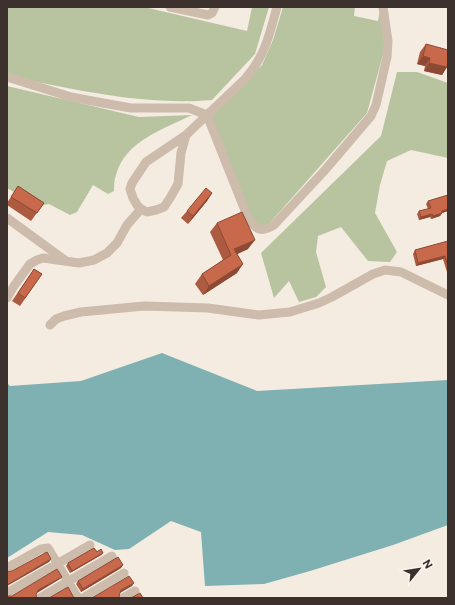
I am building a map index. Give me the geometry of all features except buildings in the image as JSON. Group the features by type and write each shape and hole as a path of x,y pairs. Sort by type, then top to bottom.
{"street":[{"path":"170,7 208,15 212,13 215,7"},
{"path":"186,135 181,153 178,184 170,198 164,207 147,212 141,209 133,198 130,189 132,182 146,162 186,135 254,68 262,56 268,40 276,7"},
{"path":"7,77 71,96 103,103 132,108 189,108 207,115 248,218 258,229 269,228 274,225 325,170 371,116 376,105 387,57 388,41 383,7"},
{"path":"7,298 30,264 37,260 43,258 79,263 94,260 107,253 117,243 127,225 141,209"},
{"path":"7,218 67,262"},
{"path":"50,325 56,319 81,312 144,306 208,308 259,315 290,312 332,297 373,274 385,270 401,272 448,295"},
{"path":"7,593 90,545"},
{"path":"7,568 45,548 48,548 78,598"},
{"path":"40,598 112,556"},
{"path":"83,598 124,573"},
{"path":"123,598 135,591"}],"green space":[{"path":"7,7 144,7 247,31 252,7 269,7 255,54 212,100 160,101 83,91 7,76"},
{"path":"283,7 355,7 354,16 378,21 380,10 384,28 384,51 367,113 268,225 261,227 253,222 209,116 262,65 273,40"},
{"path":"397,72 417,72 448,83 448,158 411,150 387,161 380,185 375,213 397,252 390,262 368,261 341,227 318,236 316,252 326,287 316,297 299,302 289,281 274,298 261,253 381,136"},
{"path":"7,86 139,117 192,115 158,131 137,145 128,153 121,163 115,179 114,191 108,194 93,185 77,212 70,215 49,204 38,206 7,188"}],"water":[{"path":"162,353 257,391 448,380 448,525 393,545 264,584 205,586 201,532 171,521 129,549 115,550 82,535 48,532 7,558 7,383 10,386 81,381"}]}
